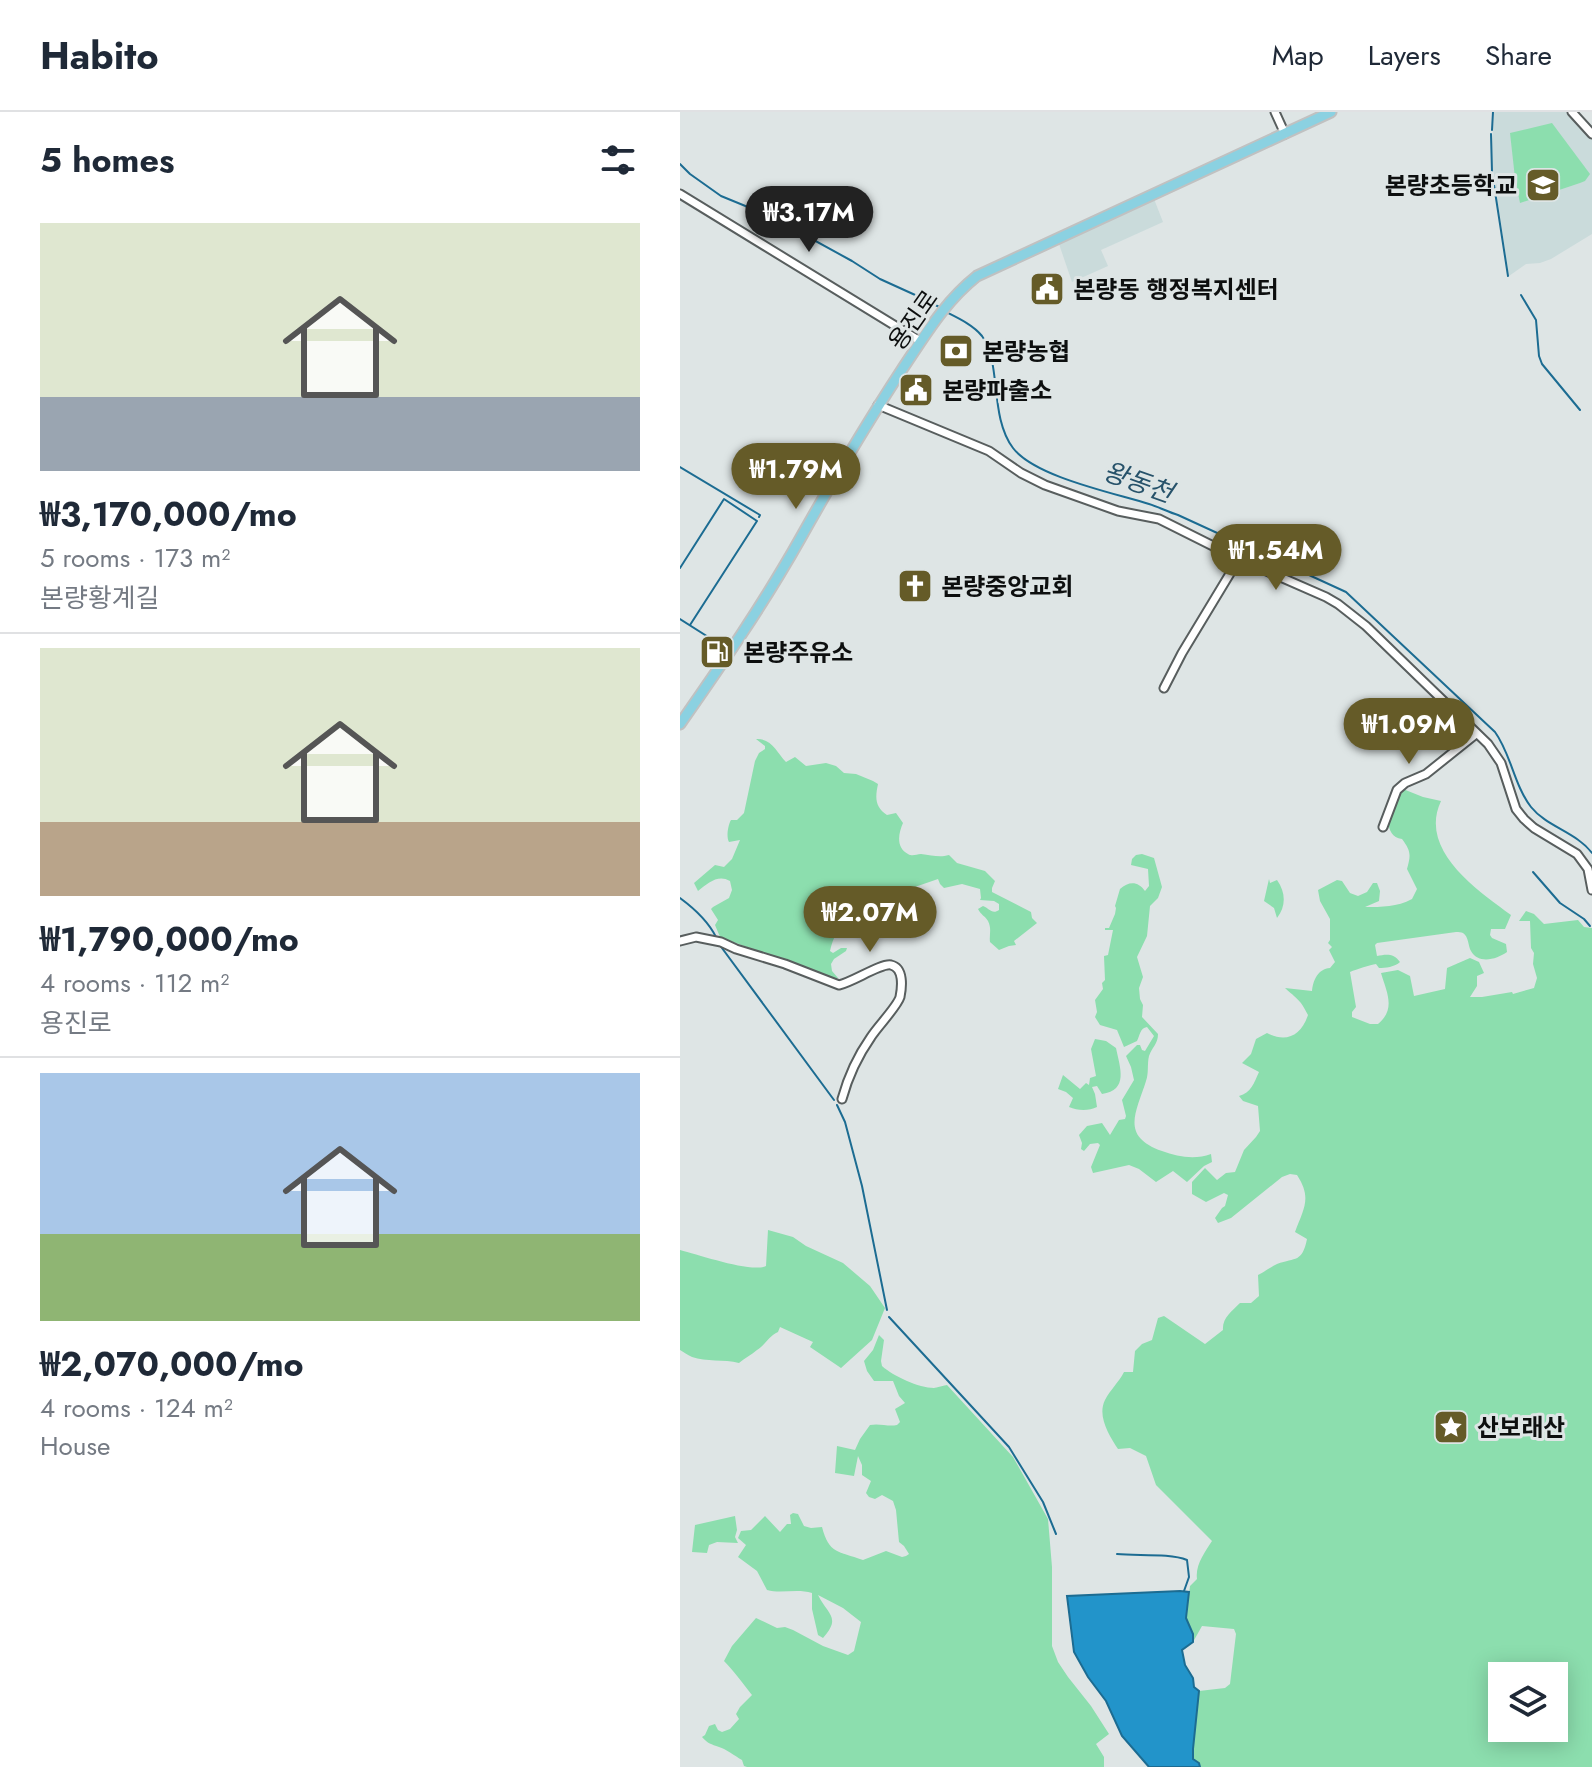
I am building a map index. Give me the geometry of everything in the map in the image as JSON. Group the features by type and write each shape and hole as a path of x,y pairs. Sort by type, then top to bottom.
{"main road":[{"name":"용진로","path":"680,724 790,554 878,405 920,341 961,288 977,276 1331,112"}],"street":[{"path":"1275,112 1285,134"},
{"path":"1572,112 1592,134"},
{"path":"680,194 920,341"},
{"path":"878,405 989,451 1045,485 1118,511 1159,519 1338,604 1366,626 1488,744 1501,763 1512,801 1524,819 1577,854 1588,869 1592,890"},
{"path":"1164,688 1240,557"},
{"path":"1383,827 1397,790 1426,774 1476,734"},
{"path":"680,941 696,937 721,942 839,985 883,965 898,968 901,975 900,998 857,1060 842,1099"}],"shaded area":[{"name":"본량초등학교","path":"1494,112 1568,112 1592,138 1592,234 1551,259 1526,264 1509,276 1491,158"},
{"path":"1154,199 1163,222 1101,250 1108,266 1072,282 1059,244"}],"green space":[{"path":"1552,123 1590,174 1585,181 1520,203 1510,133"},
{"path":"756,739 770,743 786,762 795,757 806,766 826,763 844,773 856,774 878,784 876,798 880,809 887,815 896,813 903,823 899,839 904,851 911,855 949,855 957,863 985,871 995,881 992,892 1031,912 1037,923 1014,941 1016,945 999,950 990,942 989,924 978,909 983,906 997,911 999,904 980,900 980,889 962,884 944,888 938,879 892,899 872,901 862,913 847,920 837,932 830,951 833,953 847,948 831,964 838,978 835,980 720,937 715,925 718,920 711,909 729,898 732,890 730,881 717,879 698,891 694,883 715,865 724,867 732,859 740,840 729,842 729,825 731,820 737,820 744,813 755,761 765,749"},
{"path":"1400,790 1441,801 1436,819 1437,836 1444,852 1468,881 1511,915 1505,929 1491,929 1490,935 1506,944 1507,952 1493,958 1479,958 1471,951 1465,935 1459,932 1377,943 1377,956 1390,955 1400,962 1390,967 1379,968 1376,964 1350,972 1356,1007 1352,1017 1370,1024 1378,1024 1384,1018 1388,1000 1381,973 1398,970 1410,976 1414,996 1445,989 1447,968 1470,958 1479,962 1484,973 1477,976 1477,986 1470,997 1513,994 1534,988 1537,978 1530,921 1519,921 1526,911 1544,924 1578,920 1584,927 1592,928 1592,1767 1200,1767 1193,1759 1199,1691 1225,1688 1230,1684 1236,1634 1234,1629 1202,1626 1193,1642 1193,1633 1186,1618 1190,1586 1197,1579 1199,1564 1212,1541 1156,1485 1146,1456 1130,1448 1118,1449 1105,1425 1102,1412 1107,1396 1124,1372 1133,1372 1135,1351 1152,1340 1158,1318 1164,1316 1205,1344 1223,1330 1226,1318 1240,1303 1251,1303 1259,1296 1258,1275 1277,1264 1297,1258 1303,1252 1307,1239 1295,1232 1305,1197 1297,1175 1282,1177 1231,1218 1218,1223 1215,1218 1225,1206 1228,1195 1224,1193 1206,1202 1192,1194 1192,1182 1205,1168 1217,1180 1226,1173 1235,1172 1244,1150 1260,1131 1258,1106 1243,1101 1239,1096 1254,1084 1259,1072 1242,1063 1251,1054 1256,1039 1267,1033 1286,1037 1297,1033 1308,1015 1285,988 1312,991 1317,976 1335,962 1328,943 1330,919 1318,890 1337,880 1342,881 1350,893 1358,896 1377,883 1379,901 1365,907 1395,905 1412,899 1417,889 1407,869 1409,850 1402,839 1392,833 1388,821"},
{"path":"1136,855 1154,858 1162,887 1158,898 1150,906 1147,936 1137,957 1143,977 1139,988 1142,1017 1158,1034 1149,1056 1147,1078 1134,1122 1140,1138 1162,1151 1186,1157 1211,1154 1212,1162 1187,1182 1173,1171 1156,1182 1129,1165 1093,1173 1091,1167 1100,1145 1090,1144 1084,1151 1079,1135 1087,1126 1102,1123 1110,1135 1119,1120 1125,1119 1122,1100 1134,1080 1126,1056 1137,1045 1145,1051 1154,1036 1147,1027 1137,1041 1124,1047 1117,1030 1100,1025 1095,1017 1095,1000 1105,980 1104,956 1108,955 1113,930 1105,928 1109,928 1115,914 1120,889 1133,883 1145,891 1149,886 1148,869 1131,865"},
{"path":"1269,879 1270,883 1277,880 1283,895 1282,909 1277,918 1274,908 1264,901"},
{"path":"1095,1039 1106,1041 1116,1048 1121,1077 1119,1083 1111,1092 1102,1094 1097,1086 1092,1087 1097,1107 1080,1110 1069,1107 1073,1098 1058,1089 1063,1075 1080,1089 1086,1083 1089,1085 1090,1078 1096,1076 1091,1049"},
{"path":"768,1230 793,1237 843,1263 870,1286 885,1308 872,1340 841,1368 810,1347 813,1342 780,1327 760,1348 739,1363 697,1359 680,1350 680,1250 759,1268 766,1266"},
{"path":"879,1335 884,1340 882,1366 921,1386 934,1388 947,1385 1013,1457 1048,1519 1052,1567 1052,1646 1058,1662 1109,1734 1096,1744 1104,1757 1104,1767 747,1767 742,1760 702,1737 709,1726 715,1724 722,1732 730,1729 739,1719 736,1714 740,1707 752,1695 724,1661 732,1646 756,1618 777,1628 793,1630 848,1655 854,1651 861,1622 818,1595 831,1616 832,1625 823,1638 818,1635 812,1593 767,1590 757,1571 738,1557 746,1545 738,1538 741,1531 751,1530 765,1516 780,1532 791,1524 790,1515 793,1513 798,1514 804,1526 822,1527 831,1547 841,1553 863,1560 886,1551 902,1557 909,1554 899,1542 893,1501 882,1495 875,1499 869,1497 866,1493 871,1481 862,1475 858,1456 854,1476 835,1473 837,1446 855,1450 870,1425 897,1425 900,1422 895,1409 905,1403 893,1381 874,1381 864,1361"},
{"path":"735,1516 738,1543 717,1542 709,1545 707,1553 692,1552 695,1525"}],"water":[{"path":"1189,1592 1186,1618 1193,1642 1182,1650 1194,1687 1199,1691 1193,1759 1200,1767 1149,1767 1122,1736 1106,1701 1074,1652 1067,1596"}],"waterway":[{"path":"1492,130 1493,112"},
{"path":"1491,134 1492,172 1508,276"},
{"name":"왕동천","path":"680,164 721,196 770,216 880,279 941,308"},
{"path":"1521,295 1536,320 1542,364 1580,410"},
{"name":"왕동천","path":"946,312 974,328 988,347 1001,421 1013,448 1024,458 1056,476 1178,515 1346,592 1495,732 1531,807 1592,853"},
{"path":"680,467 759,517"},
{"path":"680,568 724,499 757,521 690,625"},
{"path":"680,619 724,647"},
{"path":"1533,872 1560,903 1590,926"},
{"path":"680,898 701,916 716,937"},
{"path":"719,944 834,1100"},
{"path":"837,1105 845,1122 862,1186 887,1310"},
{"path":"889,1317 1009,1447 1043,1502 1056,1534"},
{"path":"1117,1554 1187,1560 1189,1577 1184,1591"}],"place":[{"name":"본량초등학교","path":"1543,185"},
{"name":"본량동 행정복지센터","path":"1047,289"},
{"name":"본량농협","path":"956,351"},
{"name":"본량파출소","path":"916,390"},
{"name":"본량중앙교회","path":"915,586"},
{"name":"본량주유소","path":"717,652"},
{"name":"산보래산","path":"1451,1427"}]}
